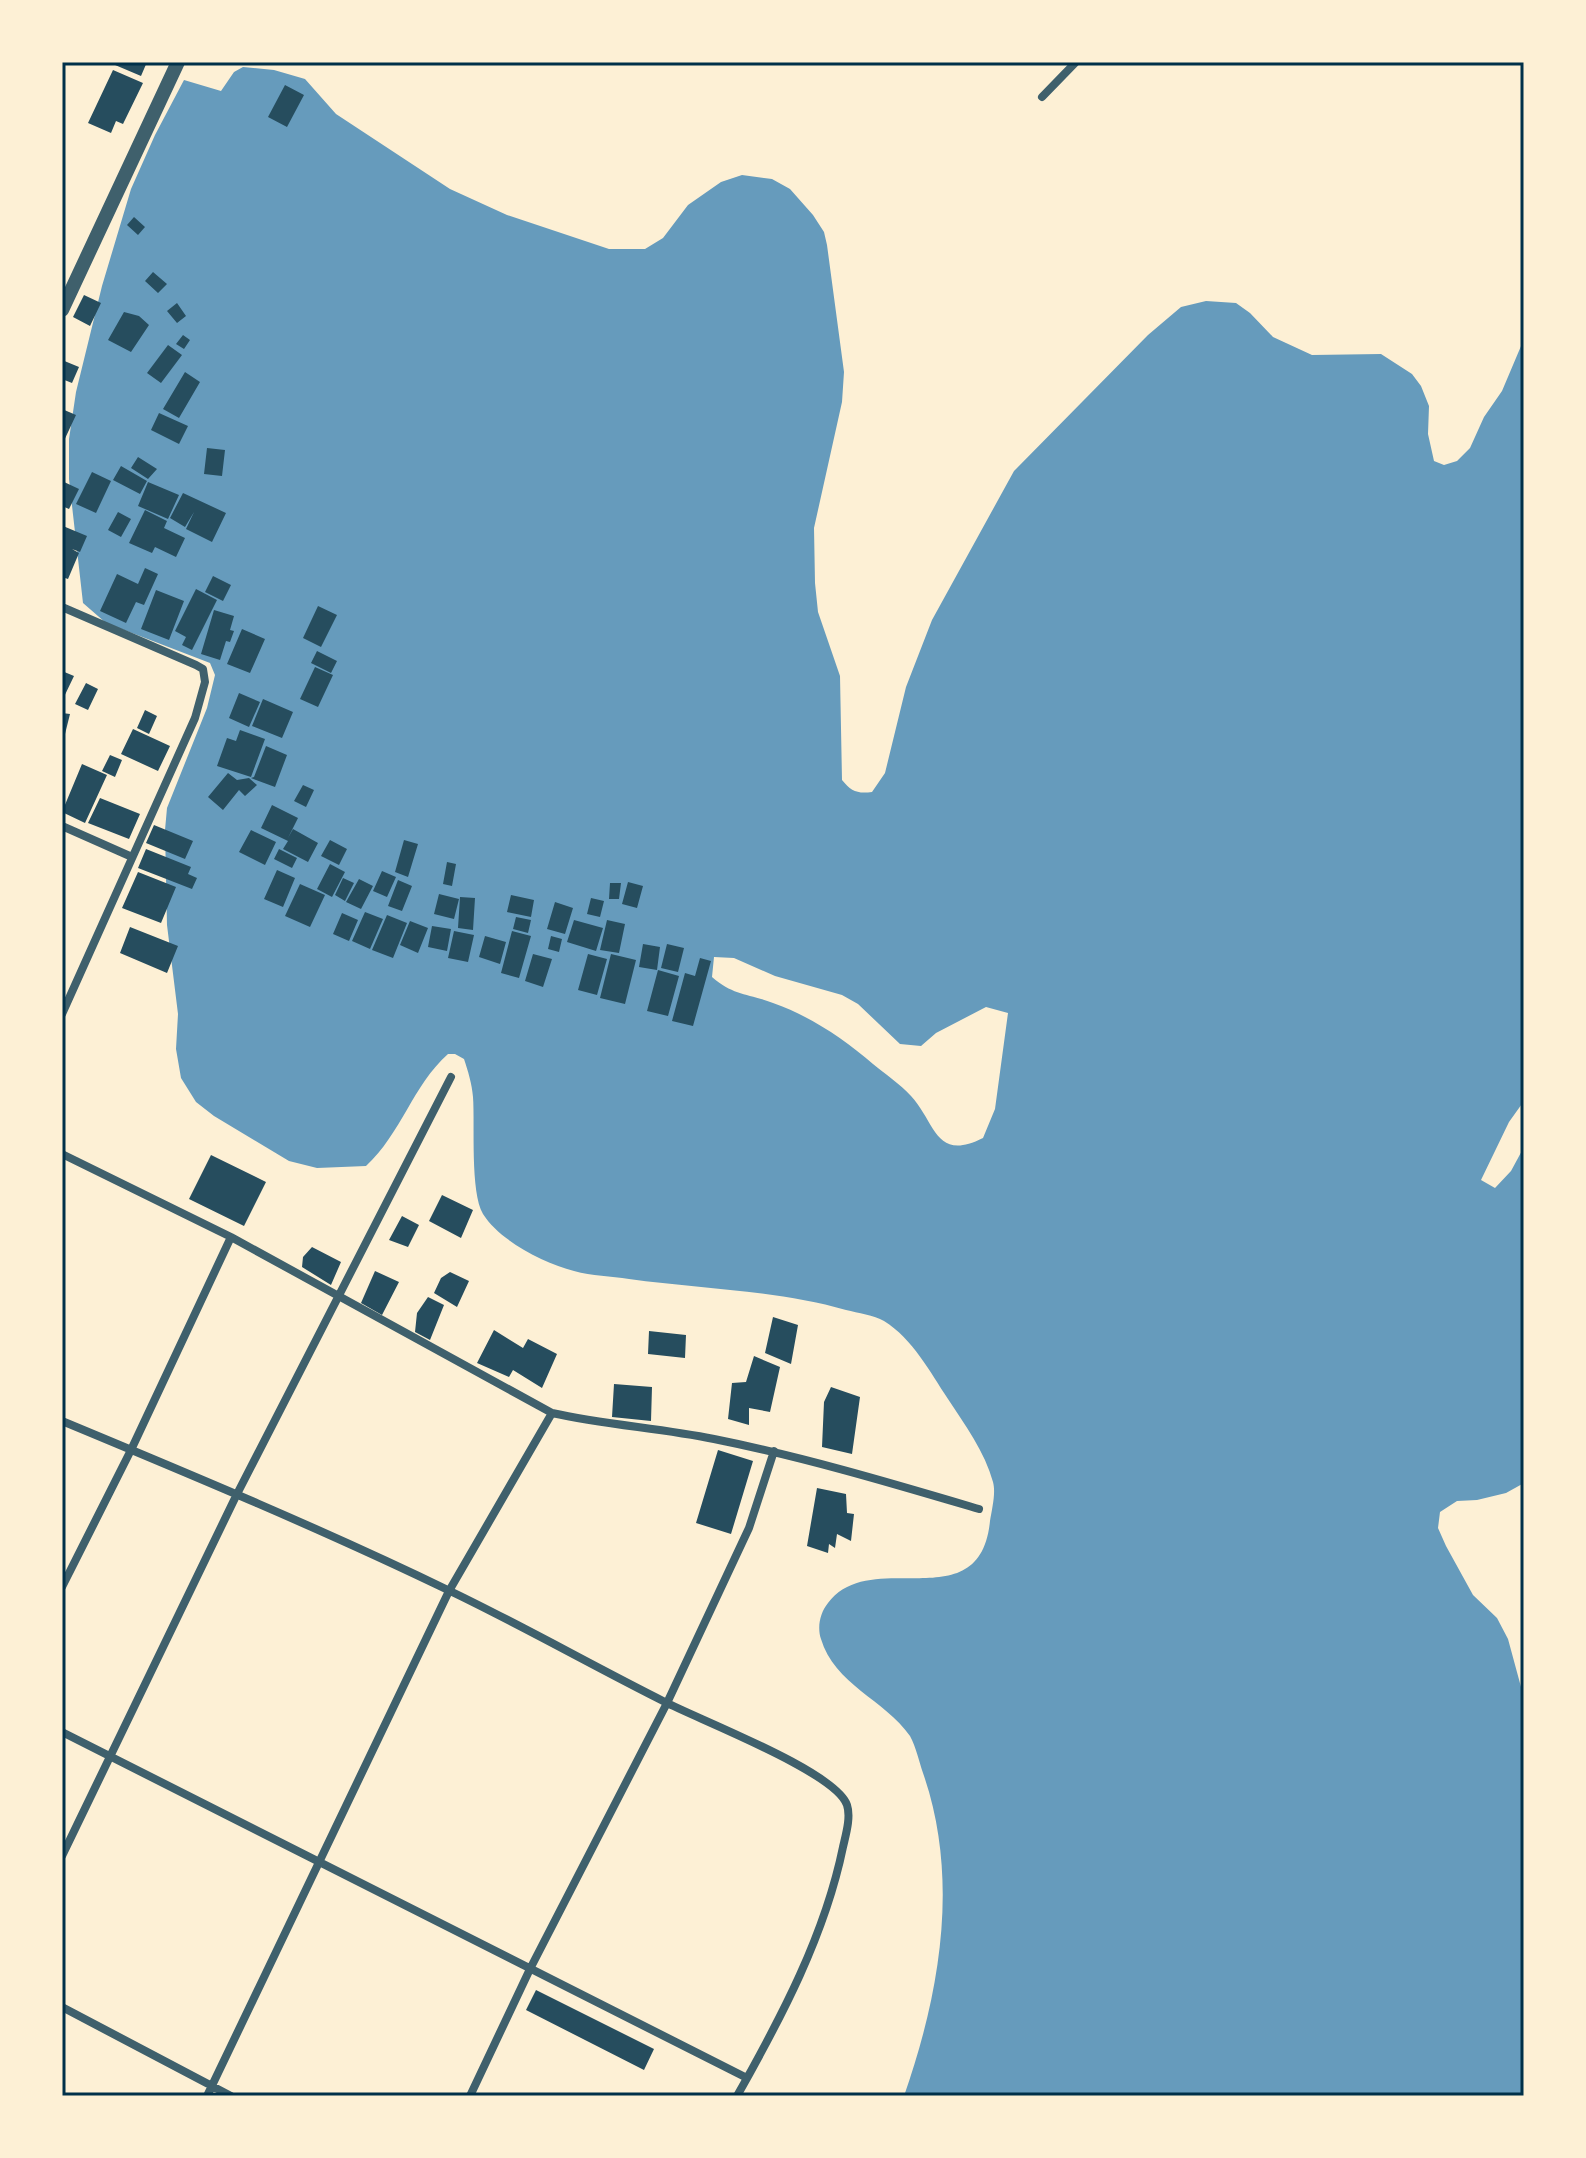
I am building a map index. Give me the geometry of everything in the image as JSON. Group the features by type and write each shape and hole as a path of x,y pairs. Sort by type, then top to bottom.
{"street":[{"path":"62,310 178,62"},
{"path":"1042,97 1076,62"},
{"path":"62,607 196,665 205,672 195,718 62,1014"},
{"path":"62,826 132,857"},
{"path":"62,1856 236,1496 451,1077"},
{"path":"62,1154 231,1237 552,1413 594,1422 676,1431 774,1451 979,1509"},
{"path":"62,1587 131,1450 231,1237"},
{"path":"210,2091 317,1861 449,1591 552,1413"},
{"path":"62,1421 449,1591 667,1703 779,1755 823,1779 842,1794 848,1807 848,1819 838,1870 821,1922 799,1978 737,2096"},
{"path":"470,2096 530,1969 667,1703 749,1528 774,1451"},
{"path":"62,1732 747,2078"},
{"path":"62,2007 210,2091 231,2096"}],"water":[{"path":"243,67 274,70 305,79 336,114 450,189 507,215 609,249 645,249 663,238 688,205 721,182 742,175 772,179 790,189 813,215 824,232 827,245 844,372 842,402 814,528 815,583 818,612 840,676 842,780 858,792 872,792 885,773 906,687 932,620 1014,471 1148,335 1181,307 1206,301 1236,303 1273,337 1312,355 1381,354 1412,374 1421,386 1429,406 1428,434 1434,461 1444,465 1457,461 1470,448 1484,417 1502,391 1524,339 1524,1101 1509,1122 1481,1180 1495,1188 1511,1171 1524,1147 1524,1483 1506,1493 1457,1501 1440,1512 1438,1528 1473,1595 1497,1618 1508,1639 1524,1698 1524,2096 904,2096 927,2017 941,1936 941,1854 934,1813 910,1736 900,1723 837,1668 821,1639 819,1625 828,1603 847,1587 870,1580 946,1576 967,1568 982,1551 993,1506 993,1482 974,1439 920,1357 894,1328 871,1316 766,1294 581,1273 550,1263 511,1242 491,1224 479,1204 472,1087 464,1059 455,1054 448,1054 436,1066 389,1139 366,1166 317,1168 289,1161 196,1102 181,1078 176,1049 178,1014 167,925 165,830 167,808 207,708 215,675 210,663 106,623 83,603 69,479 69,439 76,392 102,286 131,189 155,135 184,80 221,91 234,72","holes":["714,957 734,958 775,976 842,995 858,1004 900,1044 921,1046 936,1033 986,1007 1008,1013 995,1109 983,1138 967,1144 946,1142 938,1136 907,1092 838,1037 800,1014 734,991 712,977"]}],"building":[{"path":"108,62 147,62 141,76"},
{"path":"113,70 143,83 123,124 116,121 111,133 88,123"},
{"path":"285,85 304,95 287,127 268,117"},
{"path":"134,217 145,227 138,235 127,225"},
{"path":"153,272 167,284 158,293 145,281"},
{"path":"84,295 101,303 90,326 73,317"},
{"path":"177,303 186,316 177,323 167,311"},
{"path":"124,312 139,316 149,325 131,352 108,340"},
{"path":"183,335 190,340 184,349 176,344"},
{"path":"168,345 182,355 161,383 147,373"},
{"path":"62,360 79,367 72,383 62,379"},
{"path":"185,372 200,382 179,418 163,409"},
{"path":"62,409 76,415 62,445"},
{"path":"159,413 188,426 179,444 151,430"},
{"path":"207,448 225,450 222,476 204,474"},
{"path":"138,457 157,469 148,479 131,468"},
{"path":"121,466 147,481 140,494 113,480"},
{"path":"92,472 111,481 96,513 76,504"},
{"path":"62,481 79,489 69,509 62,506"},
{"path":"148,482 179,495 168,519 138,506"},
{"path":"183,493 226,513 212,542 186,529 194,512 185,527 170,518"},
{"path":"145,510 167,521 164,528 185,538 176,557 155,547 152,553 129,543"},
{"path":"118,512 131,519 121,537 108,530"},
{"path":"63,526 87,536 80,552 72,549 79,553 68,579 62,577"},
{"path":"145,568 158,574 144,605 136,602 126,623 100,611 117,574 138,584"},
{"path":"213,576 231,585 223,601 205,592"},
{"path":"196,589 217,600 192,650 182,645 186,637 175,631"},
{"path":"156,590 184,601 169,640 141,629"},
{"path":"318,606 337,615 321,647 303,638"},
{"path":"214,610 234,616 230,630 234,631 230,642 226,641 220,660 201,654"},
{"path":"242,629 265,639 250,673 227,664"},
{"path":"317,651 337,661 331,673 311,663"},
{"path":"315,667 333,675 318,707 300,699"},
{"path":"62,671 74,676 62,701"},
{"path":"86,683 98,689 88,710 75,704"},
{"path":"239,693 260,702 249,727 229,718"},
{"path":"263,699 293,712 282,738 252,726"},
{"path":"145,710 157,716 149,734 137,728"},
{"path":"62,713 70,714 63,742 62,742"},
{"path":"133,729 170,746 158,771 121,754"},
{"path":"240,730 265,739 251,777 217,766 227,738 236,741"},
{"path":"266,746 287,755 275,787 251,778"},
{"path":"110,755 122,760 115,777 102,771"},
{"path":"82,764 107,775 85,823 62,812"},
{"path":"228,773 237,780 249,778 257,785 245,796 239,790 223,810 208,797"},
{"path":"303,785 314,790 306,807 294,801"},
{"path":"100,798 140,814 129,839 88,823"},
{"path":"272,805 298,818 288,838 293,829 318,843 308,862 283,849 288,841 261,828"},
{"path":"154,825 193,841 185,859 146,843"},
{"path":"251,830 276,842 265,865 239,852"},
{"path":"330,840 347,849 339,865 321,856"},
{"path":"404,840 418,844 408,877 395,872"},
{"path":"146,849 191,867 188,874 197,878 192,889 138,868"},
{"path":"279,849 297,858 292,868 274,859"},
{"path":"447,862 456,864 452,886 443,884"},
{"path":"330,864 345,872 332,897 317,889"},
{"path":"277,870 295,878 283,907 264,899"},
{"path":"382,871 396,877 387,897 373,891"},
{"path":"138,872 176,887 161,923 122,908"},
{"path":"343,878 354,883 345,901 335,895"},
{"path":"359,879 373,886 361,909 346,902"},
{"path":"398,880 412,886 402,911 388,906"},
{"path":"628,882 643,886 637,908 622,904"},
{"path":"610,883 621,883 619,899 609,899"},
{"path":"300,884 325,895 310,927 285,916"},
{"path":"439,894 459,899 454,919 434,914"},
{"path":"511,895 534,900 531,917 507,912"},
{"path":"460,897 475,898 473,930 458,928"},
{"path":"591,898 604,901 600,917 587,914"},
{"path":"555,902 573,908 565,934 547,929"},
{"path":"365,912 383,919 370,949 352,941"},
{"path":"342,913 358,920 349,941 333,934"},
{"path":"387,915 407,923 393,958 372,950"},
{"path":"516,917 531,920 528,933 513,929"},
{"path":"574,920 603,928 596,951 567,942"},
{"path":"607,920 625,924 619,953 600,950"},
{"path":"410,921 428,928 418,953 400,945"},
{"path":"432,926 451,929 447,951 428,947"},
{"path":"130,927 178,946 167,973 120,953"},
{"path":"454,931 474,935 468,962 448,958"},
{"path":"512,931 531,936 519,978 501,973"},
{"path":"485,936 506,942 500,964 479,957"},
{"path":"551,936 562,939 559,952 548,949"},
{"path":"643,944 660,947 657,970 639,967"},
{"path":"667,944 684,948 678,972 661,968"},
{"path":"533,954 552,959 543,987 525,981"},
{"path":"588,954 607,959 597,995 578,990"},
{"path":"611,954 636,960 625,1004 600,998"},
{"path":"700,958 711,961 693,1026 672,1021 685,973 695,976"},
{"path":"658,970 679,976 668,1016 647,1011"},
{"path":"211,1155 266,1182 244,1226 189,1199"},
{"path":"442,1195 473,1210 461,1238 429,1221"},
{"path":"402,1216 419,1225 408,1247 389,1240"},
{"path":"312,1247 341,1262 331,1285 302,1267 303,1257"},
{"path":"375,1271 399,1282 382,1315 361,1303"},
{"path":"450,1272 469,1281 457,1307 434,1293 441,1278"},
{"path":"428,1297 444,1305 430,1340 415,1332 417,1313"},
{"path":"773,1317 798,1325 791,1364 765,1353"},
{"path":"494,1330 523,1348 528,1339 557,1354 542,1388 513,1370 509,1377 477,1363"},
{"path":"649,1331 686,1335 685,1358 648,1354"},
{"path":"754,1356 780,1367 770,1412 749,1408 749,1425 728,1419 732,1383 746,1382"},
{"path":"614,1384 652,1387 651,1421 612,1417"},
{"path":"831,1387 860,1397 852,1454 822,1447 824,1402"},
{"path":"718,1450 753,1461 731,1534 696,1523"},
{"path":"817,1488 846,1494 847,1513 854,1514 851,1541 837,1534 835,1548 829,1544 828,1553 807,1546"},
{"path":"536,1990 654,2049 644,2070 526,2010"}]}
